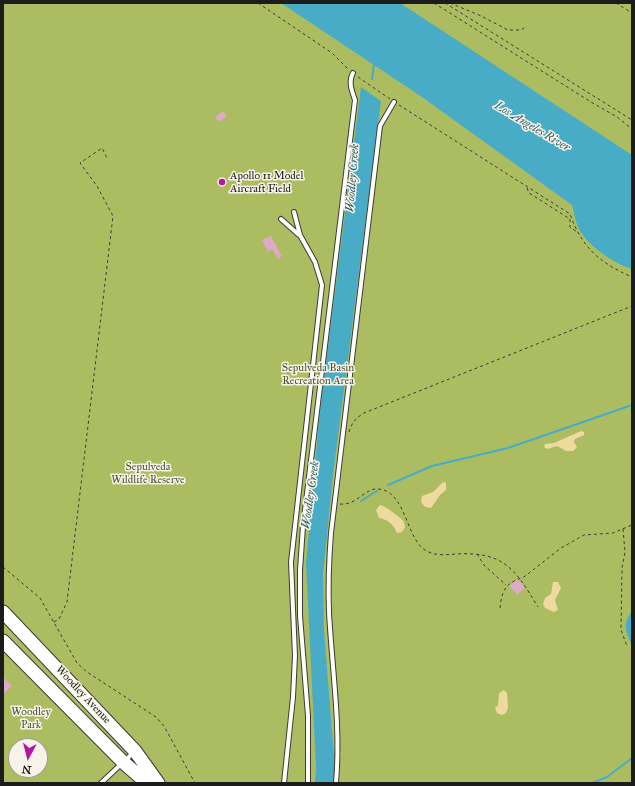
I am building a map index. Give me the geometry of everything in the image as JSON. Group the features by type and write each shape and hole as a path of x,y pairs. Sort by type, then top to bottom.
{"main road":[{"name":"Woodley Avenue","path":"3,612 135,751 158,783"},
{"name":"Woodley Avenue","path":"3,641 123,762 147,783"}],"lane":[{"path":"308,783 308,716 300,616 300,570 303,526 355,100 351,91 350,78 353,73"},
{"path":"336,783 338,733 329,613 328,575 331,533 380,126 394,102"},
{"path":"284,783 293,697 295,656 291,562 322,285 317,266 300,235 294,212"},
{"path":"281,219 300,235"},
{"path":"101,783 135,751"}],"path":[{"path":"258,3 332,53 353,73 394,102 570,214 578,234 584,244 606,264 632,277"},
{"path":"434,3 617,117 632,129"},
{"path":"445,3 632,120"},
{"path":"450,3 479,15 508,30 521,30 527,26"},
{"path":"616,3 632,13"},
{"path":"54,622 59,619 67,602 113,216 97,186 80,163 102,148 107,158"},
{"path":"277,180 288,173"},
{"path":"528,188 526,190 529,193 570,220 572,229 578,234"},
{"path":"349,432 351,425 356,418 364,413 632,306"},
{"path":"339,504 350,504 372,490 379,489 389,494 405,515 415,539 425,550 438,555 476,554 496,558 506,564 520,578 538,607"},
{"path":"500,608 503,591 507,586 561,548 584,535 613,533 632,525"},
{"path":"623,529 625,548 622,568 621,625 623,638 628,646"},
{"path":"476,554 484,566 507,586"},
{"path":"3,567 40,598 77,663 87,672 156,717 164,726 196,783"}],"green space":[{"name":"Sepulveda Basin Recreation Area","path":"3,3 632,3 632,783 3,783"}],"sand":[{"path":"581,431 584,432 584,435 575,439 574,442 577,447 573,451 566,451 557,446 547,449 544,447 545,444 554,443"},
{"path":"443,482 446,483 446,490 440,495 431,508 425,507 421,502 422,496 433,492"},
{"path":"380,505 385,507 404,522 405,527 402,532 397,533 390,523 379,518 376,510"},
{"path":"553,582 558,582 561,588 555,600 558,610 554,612 545,608 543,604 545,598 551,594"},
{"path":"504,690 507,693 508,708 506,713 502,715 497,713 495,708 498,705 499,693"}],"water":[{"name":"Los Angeles River","path":"281,3 400,3 632,155 632,269 609,258 587,240 578,227 572,205 422,97"},
{"path":"361,87 381,101 333,475 323,574 324,630 335,769 333,783 315,783 316,768 306,563 320,410"},
{"path":"632,612 632,644 628,636 626,624"}],"building":[{"path":"223,111 227,116 219,122 215,117"},
{"path":"271,236 282,256 278,259 272,249 268,252 262,240"},
{"path":"518,579 525,588 517,595 509,586"},
{"path":"3,677 12,686 3,694"}],"waterway":[{"name":"Woodley Creek","path":"372,79 374,64"},
{"path":"388,485 432,466 508,448 632,405"},
{"path":"361,501 377,491"},
{"path":"592,783 607,777 632,758"}],"place":[{"name":"Apollo 11 Model Aircraft Field","path":"222,182"}],"park label":[{"name":"Sepulveda Wildlife Reserve","path":"148,473"},
{"name":"Woodley Park","path":"31,718"}]}
